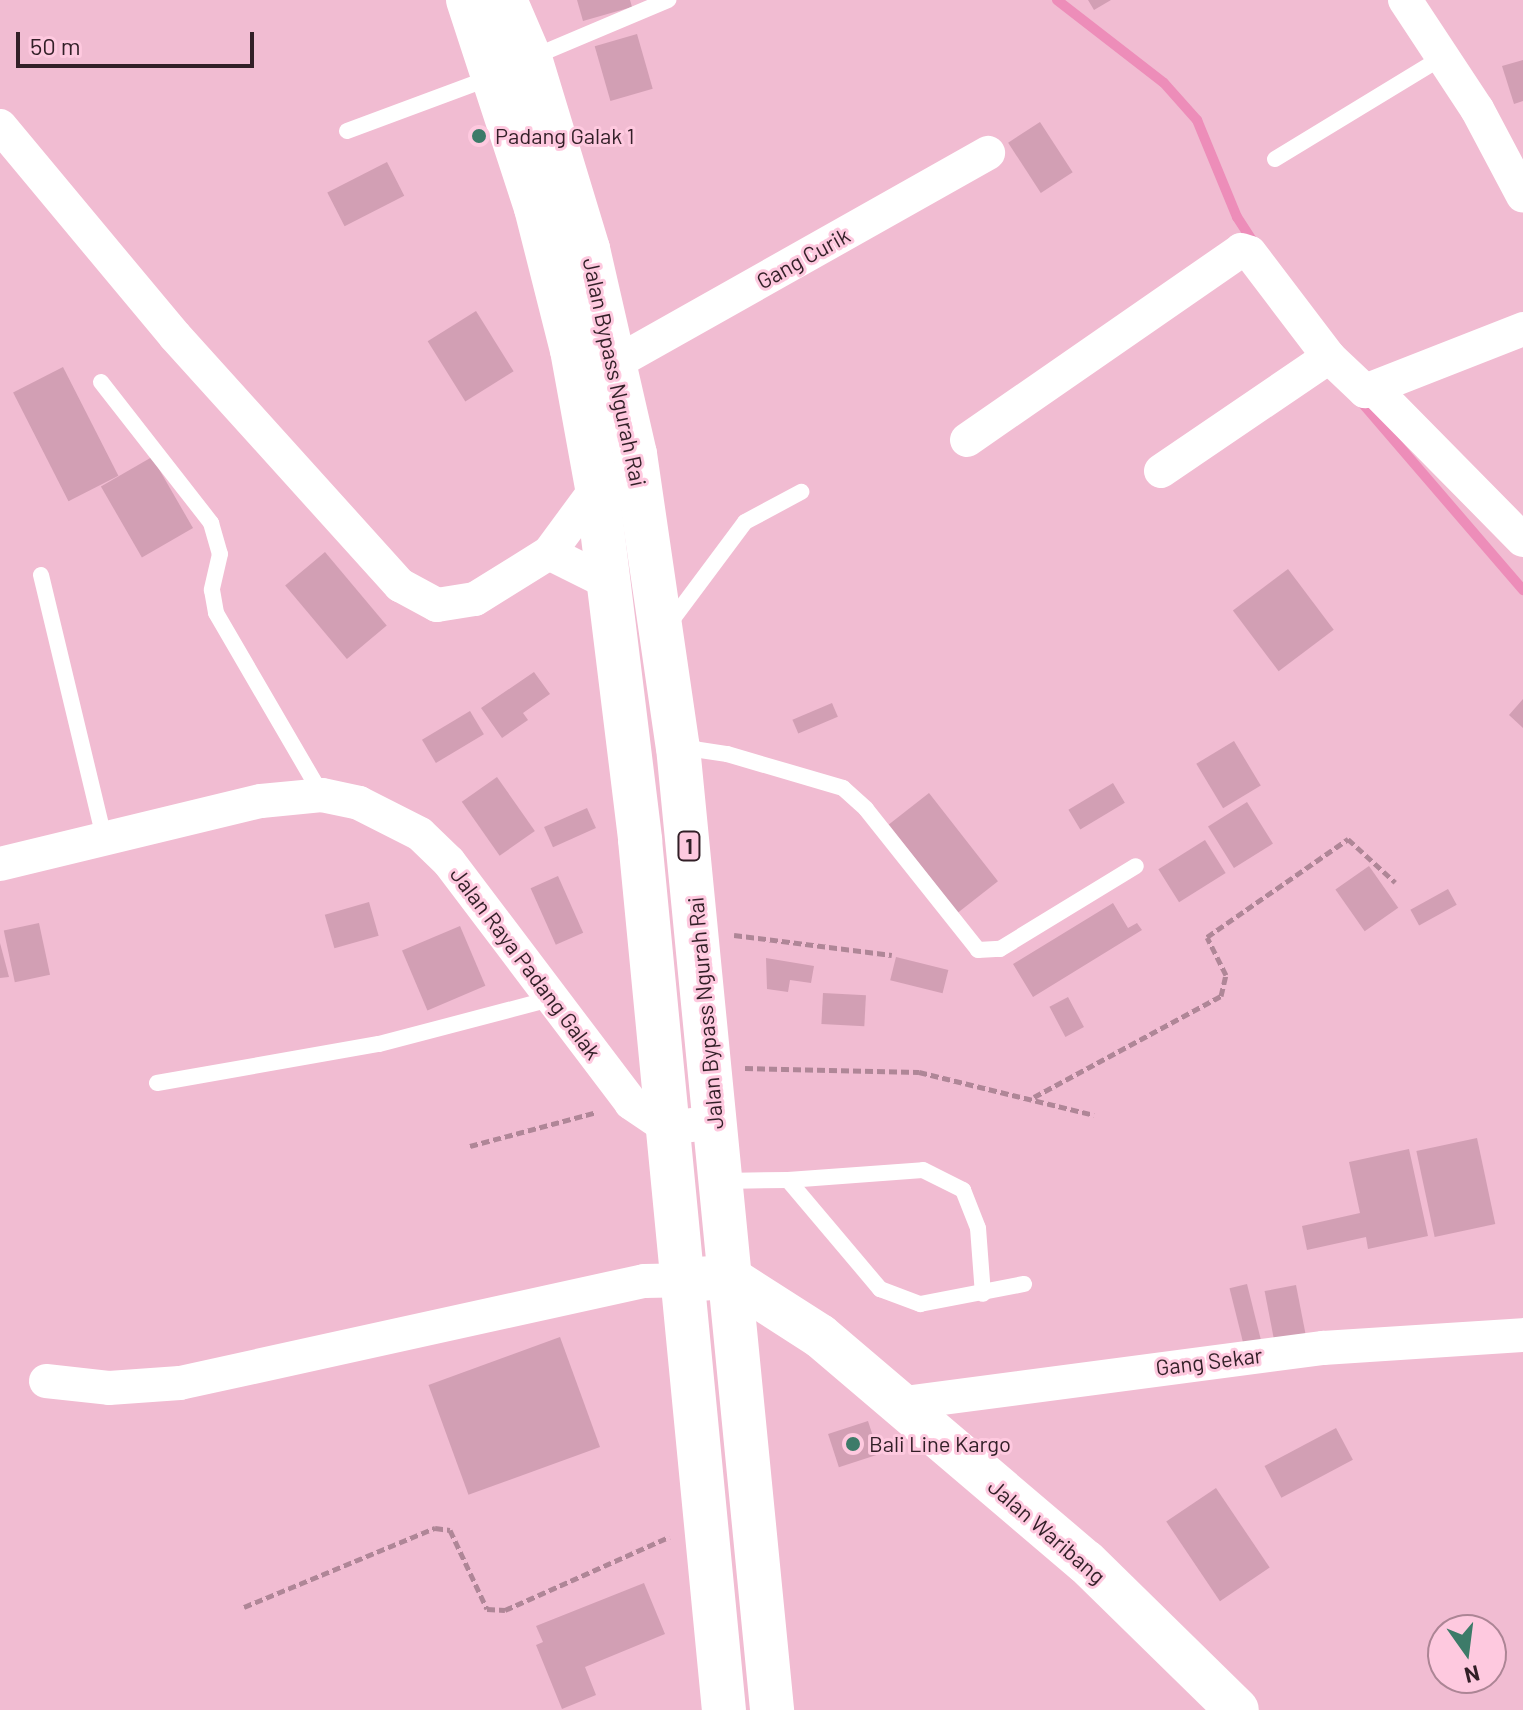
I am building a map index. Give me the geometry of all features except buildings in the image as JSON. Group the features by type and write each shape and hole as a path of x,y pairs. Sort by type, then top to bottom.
{"main road":[{"name":"Jalan Bypass Ngurah Rai","path":"468,0 513,67 617,362 678,747 772,1710"},
{"name":"Jalan Bypass Ngurah Rai","path":"505,0 513,67 572,350 611,584 724,1710"},
{"path":"683,1280 728,1277"},
{"name":"Jalan Waribang","path":"728,1277 820,1336 1086,1562 1237,1710"}],"street":[{"path":"1405,0 1443,57 1523,196"},
{"path":"0,126 175,336 400,585 437,605 466,601 549,553 597,488"},
{"name":"Gang Curik","path":"617,362 988,153"},
{"path":"967,440 1241,250 1250,253 1329,357 1359,388 1374,389 1523,329"},
{"path":"1161,471 1329,357"},
{"path":"1374,389 1523,540"},
{"path":"549,553 611,584"},
{"name":"Jalan Raya Padang Galak","path":"0,864 261,801 322,795 359,803 420,834 493,913 631,1103 668,1128"},
{"path":"668,1128 715,1122"},
{"path":"46,1381 109,1388 180,1383 644,1281 683,1280"},
{"name":"Gang Sekar","path":"897,1404 1323,1348 1523,1335"}],"lane":[{"path":"347,131 513,67 668,0"},
{"path":"1275,159 1443,57"},
{"path":"101,382 211,523 220,554 212,590 216,613 322,795"},
{"path":"661,635 745,522 801,492"},
{"path":"41,575 104,838"},
{"path":"678,747 727,754 843,788 866,809 978,950 1000,949 1136,866"},
{"path":"157,1083 379,1044 556,997"},
{"path":"721,1181 788,1180 923,1170 963,1190 978,1228 983,1294"},
{"path":"788,1180 880,1289 920,1304 1024,1284"}],"path":[{"path":"1034,1097 1221,996 1226,975 1207,937 1348,839 1395,882"},
{"path":"698,930 892,955"},
{"path":"711,1068 919,1072 1034,1097 1094,1115"},
{"path":"470,1146 631,1103"},
{"path":"244,1607 435,1528 450,1530 487,1609 505,1610 703,1522"}],"waterway":[{"path":"1057,0 1164,83 1197,120 1237,217 1255,245"},
{"path":"1357,397 1523,590"}],"place":[{"name":"Padang Galak 1","path":"479,136"},
{"name":"Bali Line Kargo","path":"853,1444"}]}
